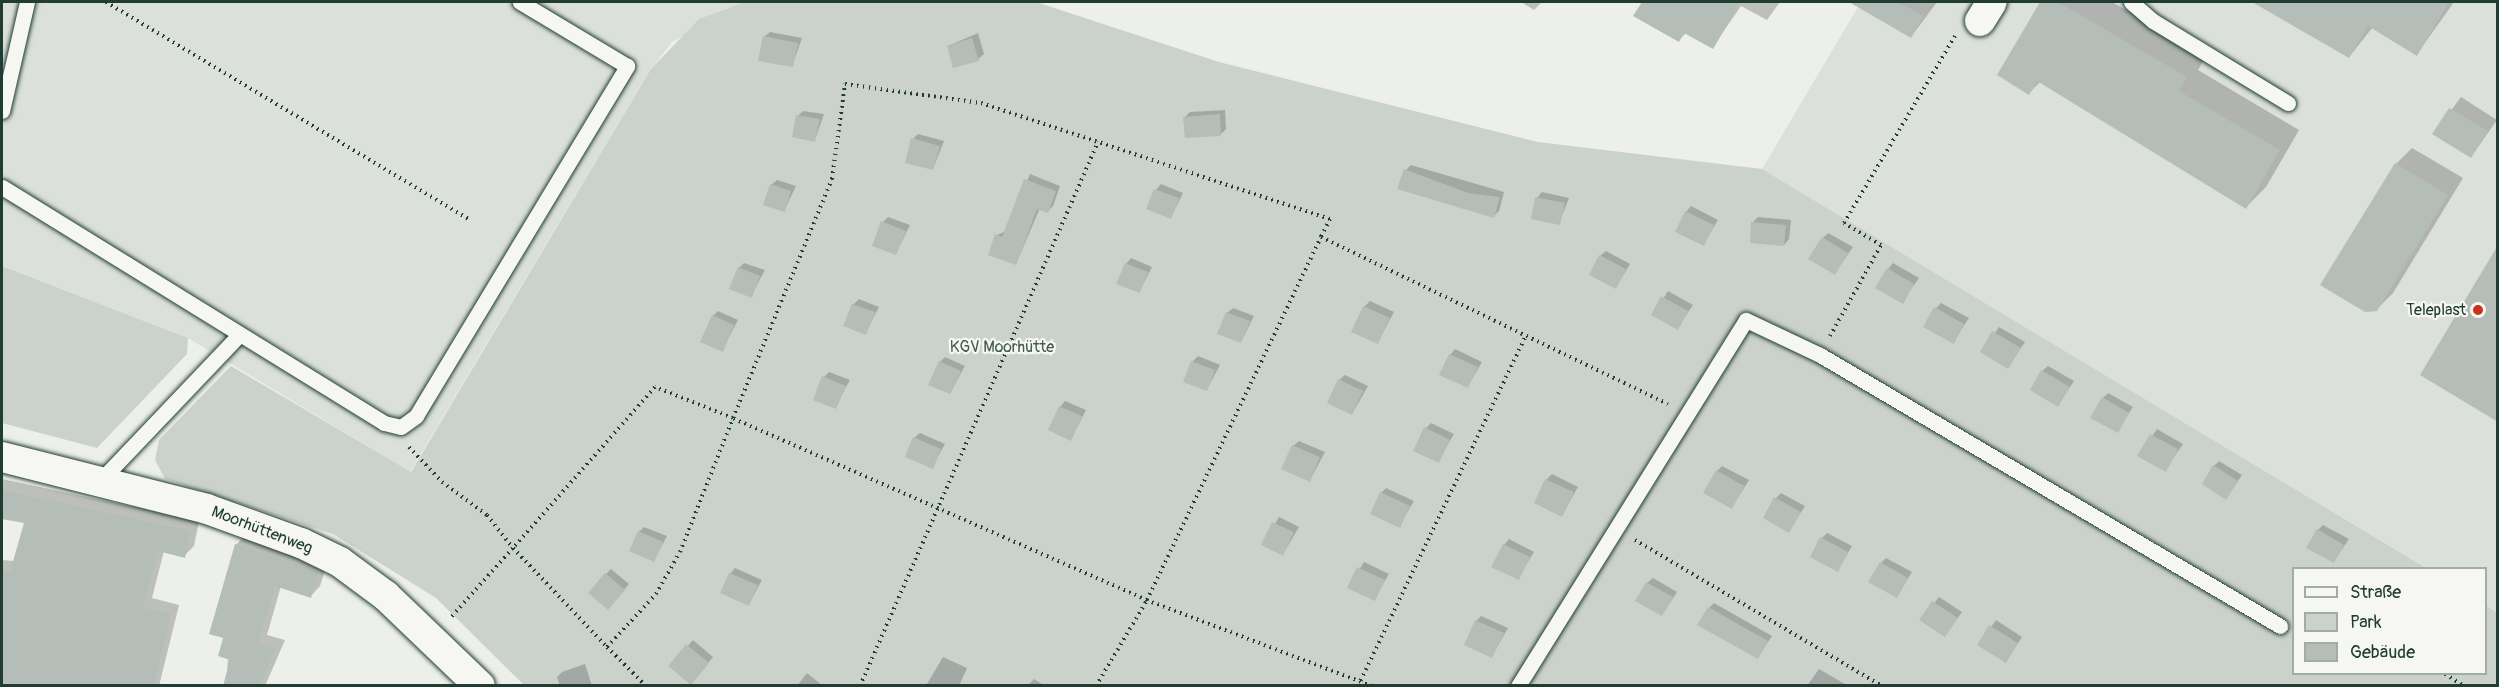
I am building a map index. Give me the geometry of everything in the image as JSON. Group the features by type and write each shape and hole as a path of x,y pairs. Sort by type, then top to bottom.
{"street":[{"name":"Moorhüttenweg","path":"2,457 207,509 301,543 340,562 433,638 480,686"}],"lane":[{"path":"2,111 27,2"},
{"path":"2,187 384,423 401,427 416,416 627,66 520,2"},
{"path":"2131,2 2153,21 2288,103"},
{"path":"1518,686 1746,320 1820,355 2280,626"},
{"path":"99,482 240,334"}],"path":[{"path":"106,2 469,219"},
{"path":"1820,355 1881,245 1844,223 1953,37 1986,11"},
{"path":"607,647 656,594 680,552 832,179 845,84 981,103 1330,219 1147,600 1096,686"},
{"path":"860,686 941,509 1098,142"},
{"path":"1321,237 1688,414"},
{"path":"1359,683 1526,336"},
{"path":"433,638 655,387 733,418 1147,600 1359,683 1372,686"},
{"path":"401,427 412,454 487,515 513,548 646,686"},
{"path":"1616,529 1882,686"},
{"path":"2447,675 2464,686"}],"shaded area":[{"path":"2,2 745,2 672,42 651,69 410,472 188,338 2,266"},
{"path":"1861,2 2497,2 2497,613 2487,606 2487,567 2424,567 1762,169"}],"green space":[{"name":"KGV Moorhütte","path":"745,2 1036,2 1219,62 1538,142 1762,169 2424,567 2292,567 2292,675 2487,675 2487,606 2497,613 2497,685 524,685 436,598 333,534 165,479 155,460 159,440 231,366 411,472 651,69 699,19"},
{"path":"2,266 188,338 187,354 97,448 2,423"}],"building":[{"path":"1642,2 1740,2 1713,49 1684,33 1679,42 1633,16"},
{"path":"1849,2 1898,2 1924,16 1911,38"},
{"path":"2040,2 2058,2 2187,77 2179,91 2280,150 2246,209 2037,81 2029,95 1997,75"},
{"path":"2252,2 2449,2 2417,56 2368,26 2349,58"},
{"path":"763,36 798,43 793,67 758,61"},
{"path":"972,38 979,61 953,68 947,46"},
{"path":"2449,108 2488,131 2471,158 2432,134"},
{"path":"1220,114 1221,136 1185,138 1183,117"},
{"path":"796,115 820,119 815,142 792,137"},
{"path":"911,138 940,146 933,170 905,163"},
{"path":"2395,163 2448,195 2377,311 2365,312 2320,285"},
{"path":"1404,169 1468,193 1500,197 1494,218 1397,189"},
{"path":"1024,179 1056,191 1048,213 1037,209 1016,265 988,255 995,234 1002,237"},
{"path":"770,184 791,191 785,212 763,205"},
{"path":"1154,189 1179,198 1171,219 1146,209"},
{"path":"1535,197 1565,203 1560,225 1531,219"},
{"path":"1685,211 1714,225 1704,246 1675,232"},
{"path":"881,221 906,231 896,255 872,246"},
{"path":"1751,222 1786,225 1784,246 1750,243"},
{"path":"1822,237 1848,253 1835,275 1808,259"},
{"name":"Teleplast","path":"2498,245 2498,422 2420,375"},
{"path":"1599,255 1626,269 1616,289 1589,275"},
{"path":"1125,263 1148,272 1140,293 1116,284"},
{"path":"738,267 760,276 752,298 729,289"},
{"path":"1887,268 1914,284 1903,304 1875,288"},
{"path":"1661,296 1688,311 1678,330 1651,315"},
{"path":"852,304 875,312 866,335 843,326"},
{"path":"1363,306 1390,318 1378,344 1351,332"},
{"path":"1934,307 1964,324 1954,344 1923,327"},
{"path":"1226,312 1250,321 1241,343 1217,334"},
{"path":"712,315 734,325 723,352 700,342"},
{"path":"1992,331 2021,348 2008,369 1980,352"},
{"path":"1449,354 1478,367 1468,388 1439,375"},
{"path":"939,361 961,371 950,394 928,385"},
{"path":"1191,361 1215,370 1207,391 1183,382"},
{"path":"2041,370 2070,387 2058,407 2030,390"},
{"path":"822,376 846,386 836,409 813,400"},
{"path":"1338,379 1363,391 1352,415 1327,403"},
{"path":"2102,397 2129,413 2118,433 2090,418"},
{"path":"1059,406 1082,416 1071,441 1048,430"},
{"path":"1424,427 1450,440 1439,463 1413,451"},
{"path":"2150,434 2178,449 2166,472 2137,456"},
{"path":"913,437 941,449 933,469 905,457"},
{"path":"1292,445 1320,457 1310,482 1281,469"},
{"path":"2213,465 2238,481 2226,500 2202,484"},
{"path":"1716,470 1744,486 1732,509 1703,493"},
{"path":"1545,479 1574,492 1562,517 1534,503"},
{"path":"2,490 190,531 185,558 158,551 143,608 171,614 153,686 2,686 2,569 10,572 24,523 2,519"},
{"path":"1380,492 1410,506 1400,528 1370,514"},
{"path":"1774,497 1801,512 1789,533 1763,518"},
{"path":"1272,522 1294,532 1283,556 1261,545"},
{"path":"2317,529 2344,545 2334,563 2306,548"},
{"path":"638,531 663,542 654,562 629,551"},
{"path":"1820,537 1848,552 1838,572 1810,557"},
{"path":"235,544 318,572 311,598 275,586 258,644 276,649 259,686 223,686 230,660 218,656 223,638 209,634"},
{"path":"1503,544 1530,557 1519,580 1491,567"},
{"path":"1880,562 1908,578 1897,598 1868,582"},
{"path":"1357,567 1385,580 1375,601 1347,588"},
{"path":"605,573 625,590 608,610 588,593"},
{"path":"729,573 758,585 749,606 720,593"},
{"path":"1646,582 1673,597 1662,616 1635,601"},
{"path":"1932,601 1958,618 1945,637 1919,620"},
{"path":"1708,607 1768,641 1758,659 1697,625"},
{"path":"1475,620 1504,633 1492,658 1464,645"},
{"path":"1989,625 2018,643 2006,663 1977,645"},
{"path":"686,644 709,663 691,685 668,666"}],"place":[{"name":"Teleplast","path":"2478,310"}]}
